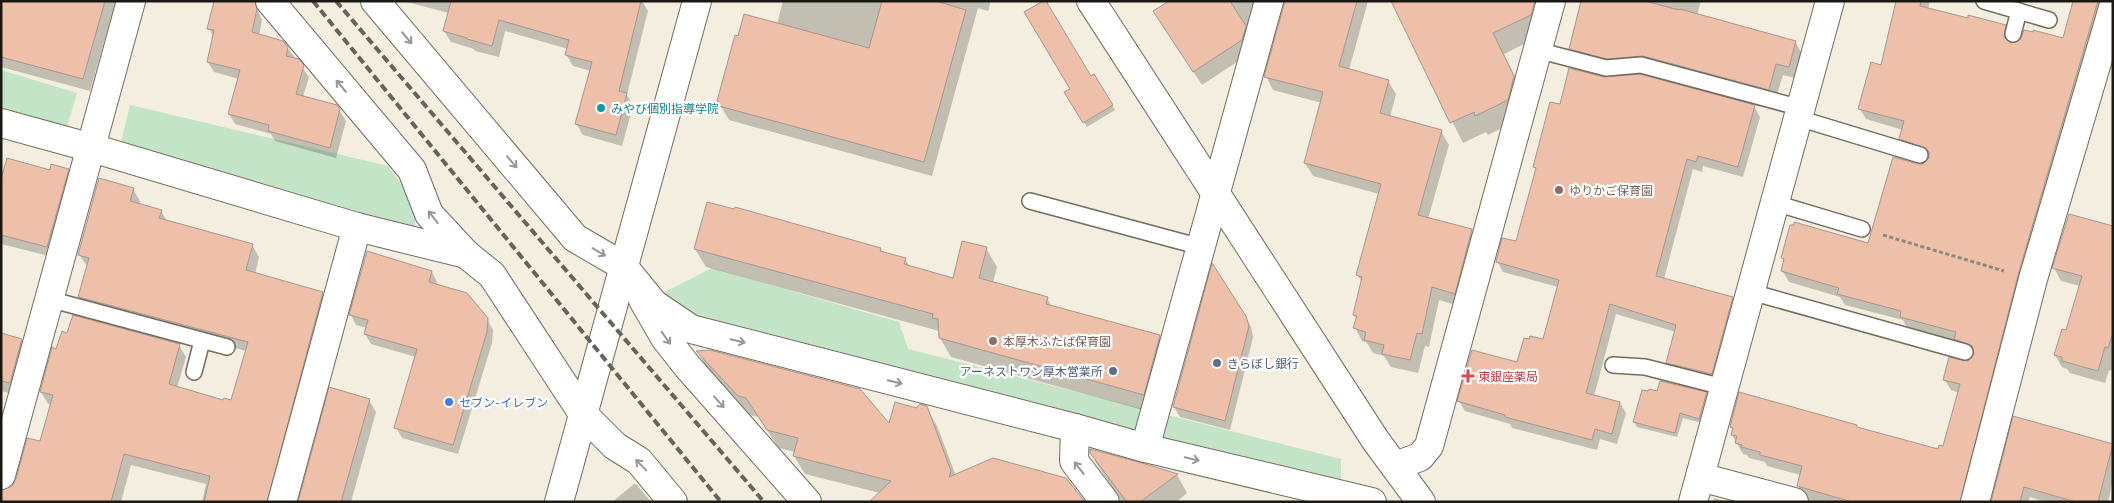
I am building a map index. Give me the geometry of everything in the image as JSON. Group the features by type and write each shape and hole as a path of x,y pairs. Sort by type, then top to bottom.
{"street":[{"path":"1,475 10,411 49,299 131,1"},
{"path":"270,1 412,170 429,214 466,254 492,275 583,414 615,446 639,461 673,502"},
{"path":"375,1 575,238 623,266 654,304 691,329 1075,428 1145,448 1372,502"},
{"path":"559,502 697,1"},
{"path":"1091,1 1376,441 1421,502"},
{"path":"1145,448 1269,1"},
{"path":"1395,466 1420,457 1429,446 1551,1"},
{"path":"1794,502 1697,489 1723,387 1751,292 1830,1"},
{"path":"1975,502 2033,279 2113,8"},
{"path":"1,124 92,148 357,228 466,254"},
{"path":"282,502 357,228"},
{"path":"623,266 665,338 807,502"},
{"path":"1075,428 1074,461 1105,502"}],"lane":[{"path":"1984,1 2049,20"},
{"path":"2013,34 2019,11"},
{"path":"1537,50 1606,68 1641,65 1800,113 1920,155"},
{"path":"1030,201 1201,247"},
{"path":"1775,203 1862,228"},
{"path":"1751,292 1965,352"},
{"path":"49,299 227,347"},
{"path":"194,372 202,341"},
{"path":"1612,365 1645,367 1723,387"}],"path":[{"path":"1862,228 2033,279"}],"green space":[{"path":"1,70 77,93 66,130 1,110"},
{"path":"130,105 388,166 417,206 414,232 118,155"},
{"path":"712,268 899,322 908,349 1341,459 1341,492 683,316 661,294"}],"building":[{"path":"1,1 105,1 83,79 1,57"},
{"path":"214,1 255,1 257,9 252,32 283,41 288,47 286,56 299,59 304,65 296,94 337,105 340,109 330,148 268,131 269,125 228,114 240,70 207,62 214,30 207,29"},
{"path":"451,1 641,1 619,91 627,93 616,135 575,124 592,62 565,55 569,40 499,20 492,46 467,39 443,31"},
{"path":"882,1 936,1 966,10 924,162 719,106 720,102 717,101 735,35 738,36 744,14 869,48"},
{"path":"1046,1 1091,76 1094,74 1113,105 1083,123 1064,92 1070,89 1024,12"},
{"path":"1169,1 1230,1 1246,26 1242,40 1193,72 1153,11"},
{"path":"1285,1 1357,1 1339,66 1389,80 1380,113 1442,130 1418,215 1472,229 1455,294 1432,287 1422,334 1417,333 1410,360 1382,354 1384,345 1364,340 1366,332 1353,328 1357,316 1353,315 1362,277 1356,275 1381,184 1304,163 1323,92 1264,77"},
{"path":"1391,1 1535,1 1531,15 1493,33 1514,76 1508,100 1475,116 1474,112 1450,123"},
{"path":"1581,1 1645,1 1796,41 1789,67 1776,64 1769,90 1643,56 1607,59 1569,49"},
{"path":"1896,1 1921,1 1920,6 1968,18 1968,15 2006,25 2004,37 2011,43 2020,40 2024,30 2033,32 2033,30 2063,38 2073,1 2098,1 2018,275 1960,502 1852,502 1797,486 1802,466 1760,455 1760,452 1741,447 1742,445 1735,443 1737,436 1731,435 1733,428 1730,427 1739,392 1938,449 1939,445 1943,446 1960,384 1943,380 1949,357 1968,361 1974,354 1972,346 1954,339 1956,332 1900,317 1901,311 1837,294 1839,288 1781,271 1784,259 1781,258 1790,225 1794,225 1794,222 1868,243 1893,157 1918,164 1923,164 1929,158 1929,152 1926,148 1899,139 1904,121 1858,109 1871,62 1881,65"},
{"path":"1569,68 1604,77 1640,74 1755,105 1738,167 1698,156 1696,162 1687,159 1656,276 1733,297 1712,374 1666,363 1676,325 1610,304 1586,393 1620,402 1612,434 1595,429 1592,440 1505,417 1505,415 1457,401 1472,350 1517,362 1524,338 1529,339 1530,336 1543,339 1559,280 1496,262 1502,238 1516,241 1536,168 1533,167 1550,102 1560,104"},
{"path":"7,158 50,170 51,164 69,169 47,247 1,235 1,179"},
{"path":"99,178 134,188 130,201 162,210 159,218 253,244 246,270 323,292 267,502 204,502 210,476 124,454 111,502 1,502 1,490 12,486 16,479 27,438 40,441 53,395 40,392 52,347 56,349 62,331 67,333 73,315 180,344 169,384 223,400 224,398 231,400 248,342 78,297 89,258 78,255"},
{"path":"707,202 734,209 735,207 881,248 880,251 906,258 904,264 953,278 962,241 987,247 979,278 1048,297 1046,304 1160,335 1144,395 939,338 938,319 932,318 933,314 694,249"},
{"path":"2069,214 2113,226 2113,333 2108,348 2105,347 2098,371 2062,361 2062,357 2054,355 2062,329 2066,330 2082,276 2052,268"},
{"path":"367,251 432,271 429,282 467,293 488,318 487,332 453,445 394,428 417,349 364,334 368,320 349,315"},
{"path":"1212,263 1246,316 1249,326 1225,421 1173,407"},
{"path":"1,333 22,339 10,383 1,381"},
{"path":"710,350 860,389 889,423 895,402 916,408 920,404 927,406 951,471 949,477 993,458 1066,478 1085,502 869,502 891,481 793,456 798,438 767,430 746,398 738,396 696,351"},
{"path":"1660,381 1707,392 1699,419 1680,413 1675,433 1633,422 1642,390 1657,391"},
{"path":"329,387 370,399 341,502 298,502"},
{"path":"2013,416 2113,444 2098,502 2076,502 2024,487 2020,502 1991,502"},
{"path":"1090,449 1178,474 1140,502 1127,502 1090,453"}],"railway":[{"path":"313,1 721,502"},
{"path":"336,1 764,502"}],"place":[{"name":"みやび個別指導学院","path":"601,108"},
{"name":"ゆりかご保育園","path":"1559,190"},
{"name":"本厚木ふたば保育園","path":"993,341"},
{"name":"きらぼし銀行","path":"1217,363"},
{"name":"アーネストワン厚木営業所","path":"1113,371"},
{"name":"東銀座薬局","path":"1468,376"},
{"name":"セブン-イレブン","path":"449,402"}]}
